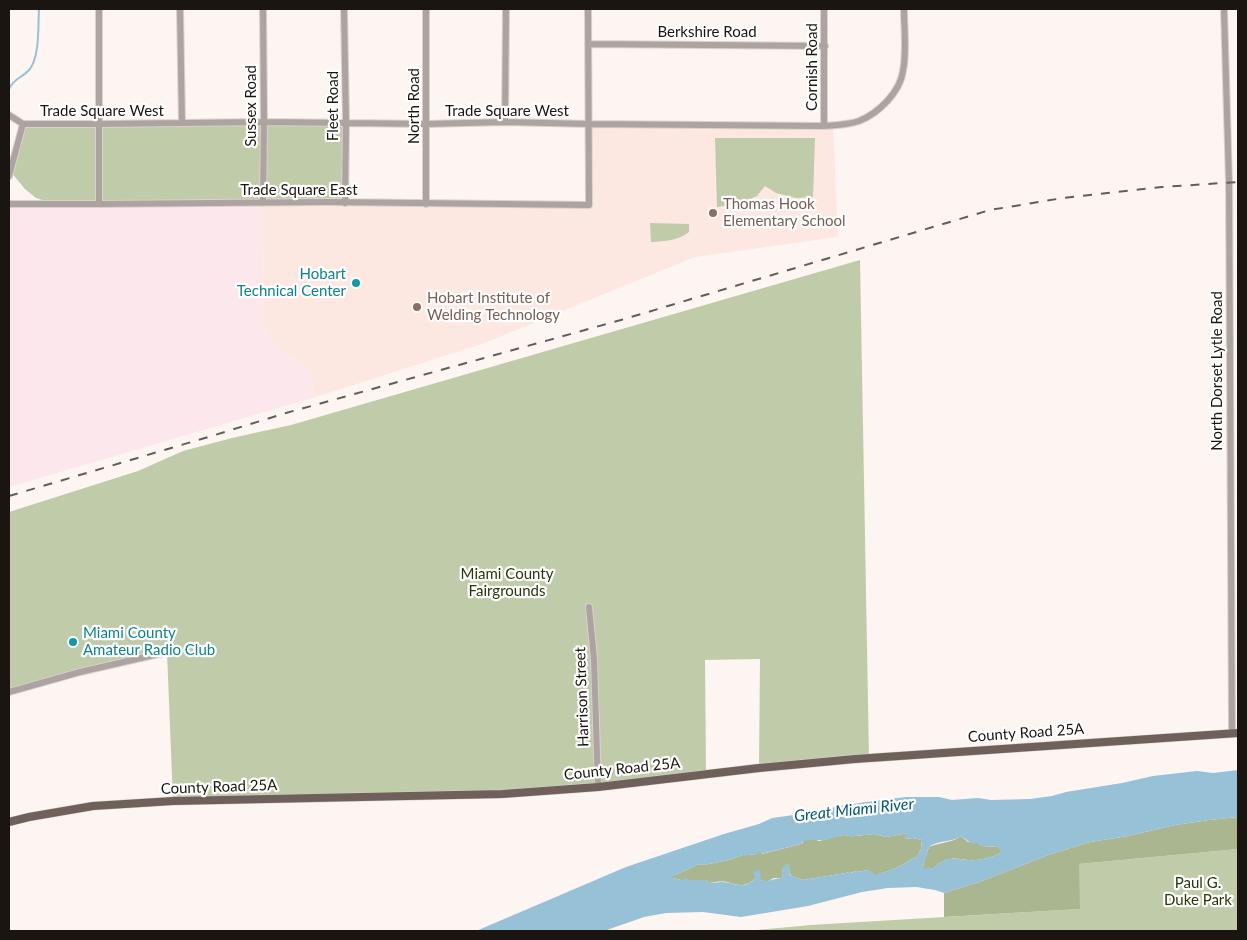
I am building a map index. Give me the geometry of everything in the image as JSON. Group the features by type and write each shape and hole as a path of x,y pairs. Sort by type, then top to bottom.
{"main road":[{"name":"County Road 25A","path":"9,822 93,806 155,802 496,794 598,787 855,759 1235,733"}],"street":[{"path":"99,9 99,204"},
{"path":"180,9 182,123"},
{"name":"Sussex Road","path":"263,9 263,203"},
{"name":"Fleet Road","path":"344,9 345,202"},
{"name":"North Road","path":"426,9 426,204"},
{"path":"505,122 506,9"},
{"path":"588,9 589,124"},
{"name":"Cornish Road","path":"824,9 824,126"},
{"name":"Trade Square West","path":"23,124 264,122 427,124 505,122 842,125 860,120 876,112 894,94 903,72 905,52 904,9"},
{"name":"North Dorset Lytle Road","path":"1224,9 1229,182 1235,733"},
{"name":"Berkshire Road","path":"589,44 825,46"},
{"path":"9,115 23,124 9,176"},
{"name":"Trade Square East","path":"9,204 345,202 589,205 589,124"},
{"name":"Harrison Street","path":"589,607 594,659 598,787"},
{"path":"9,692 80,672 167,652"}],"shaded area":[{"path":"589,124 833,125 838,237 695,257 482,344 316,397 309,373 301,364 271,340 264,327 263,203 589,205"},
{"path":"263,203 264,327 271,340 301,364 309,373 316,397 9,487 9,204"}],"green space":[{"path":"346,122 345,203 54,204 36,198 25,189 10,171 23,124"},
{"path":"715,138 815,138 813,197 796,198 776,193 765,186 757,196 739,204 717,207"},
{"path":"650,223 689,224 689,232 676,239 651,242"},
{"name":"Miami County Fairgrounds","path":"860,260 869,758 759,768 760,659 705,660 706,774 502,794 173,801 167,652 9,692 9,512 138,471 183,451 291,425"},
{"path":"1238,817 1238,849 1079,864 1080,909 944,917 944,893 979,882 1051,854 1090,842 1128,836 1175,825"},
{"path":"908,833 905,839 922,840 921,849 917,857 879,875 874,875 868,870 803,880 789,873 790,869 787,864 782,870 782,878 774,878 766,882 755,879 744,885 673,878 673,876 697,865 729,860 743,855 757,854 760,849 762,854 801,844 805,840 814,839 819,841 843,835 875,834 886,837"},
{"path":"961,836 968,842 977,843 982,846 999,847 1000,853 980,860 949,859 934,868 923,868 929,847 954,840"},
{"name":"Paul G. Duke Park","path":"1238,849 1238,931 746,931 811,925 1079,909 1079,864"}],"water":[{"name":"Great Miami River","path":"1238,770 1238,817 1175,825 1128,836 1090,842 1051,854 979,882 944,893 916,887 888,888 862,892 808,906 741,917 703,912 666,913 644,917 604,931 476,931 626,867 759,824 772,818 906,797 939,797 952,800 978,798 991,800 1030,799 1153,776 1197,771 1213,773","holes":["908,833 904,837 905,839 922,840 921,849 917,857 878,875 868,870 803,880 790,875 789,864 787,863 782,870 782,878 761,880 759,870 753,872 755,879 746,885 727,882 709,883 707,880 689,880 688,878 681,880 673,878 673,876 697,865 729,860 743,855 757,855 760,849 761,854 801,844 807,840 824,840 843,835 852,838 854,836 875,834 886,837","961,836 972,844 999,847 1000,853 980,860 949,859 934,868 923,868 930,846"]}],"waterway":[{"path":"9,89 33,65 38,41 39,9"}],"railway":[{"path":"9,496 286,413 621,320 990,210 1063,198 1162,187 1238,182"}],"place":[{"name":"Thomas Hook Elementary School","path":"713,213"},
{"name":"Hobart Technical Center","path":"356,283"},
{"name":"Hobart Institute of Welding Technology","path":"417,307"},
{"name":"Miami County Amateur Radio Club","path":"73,642"}]}
